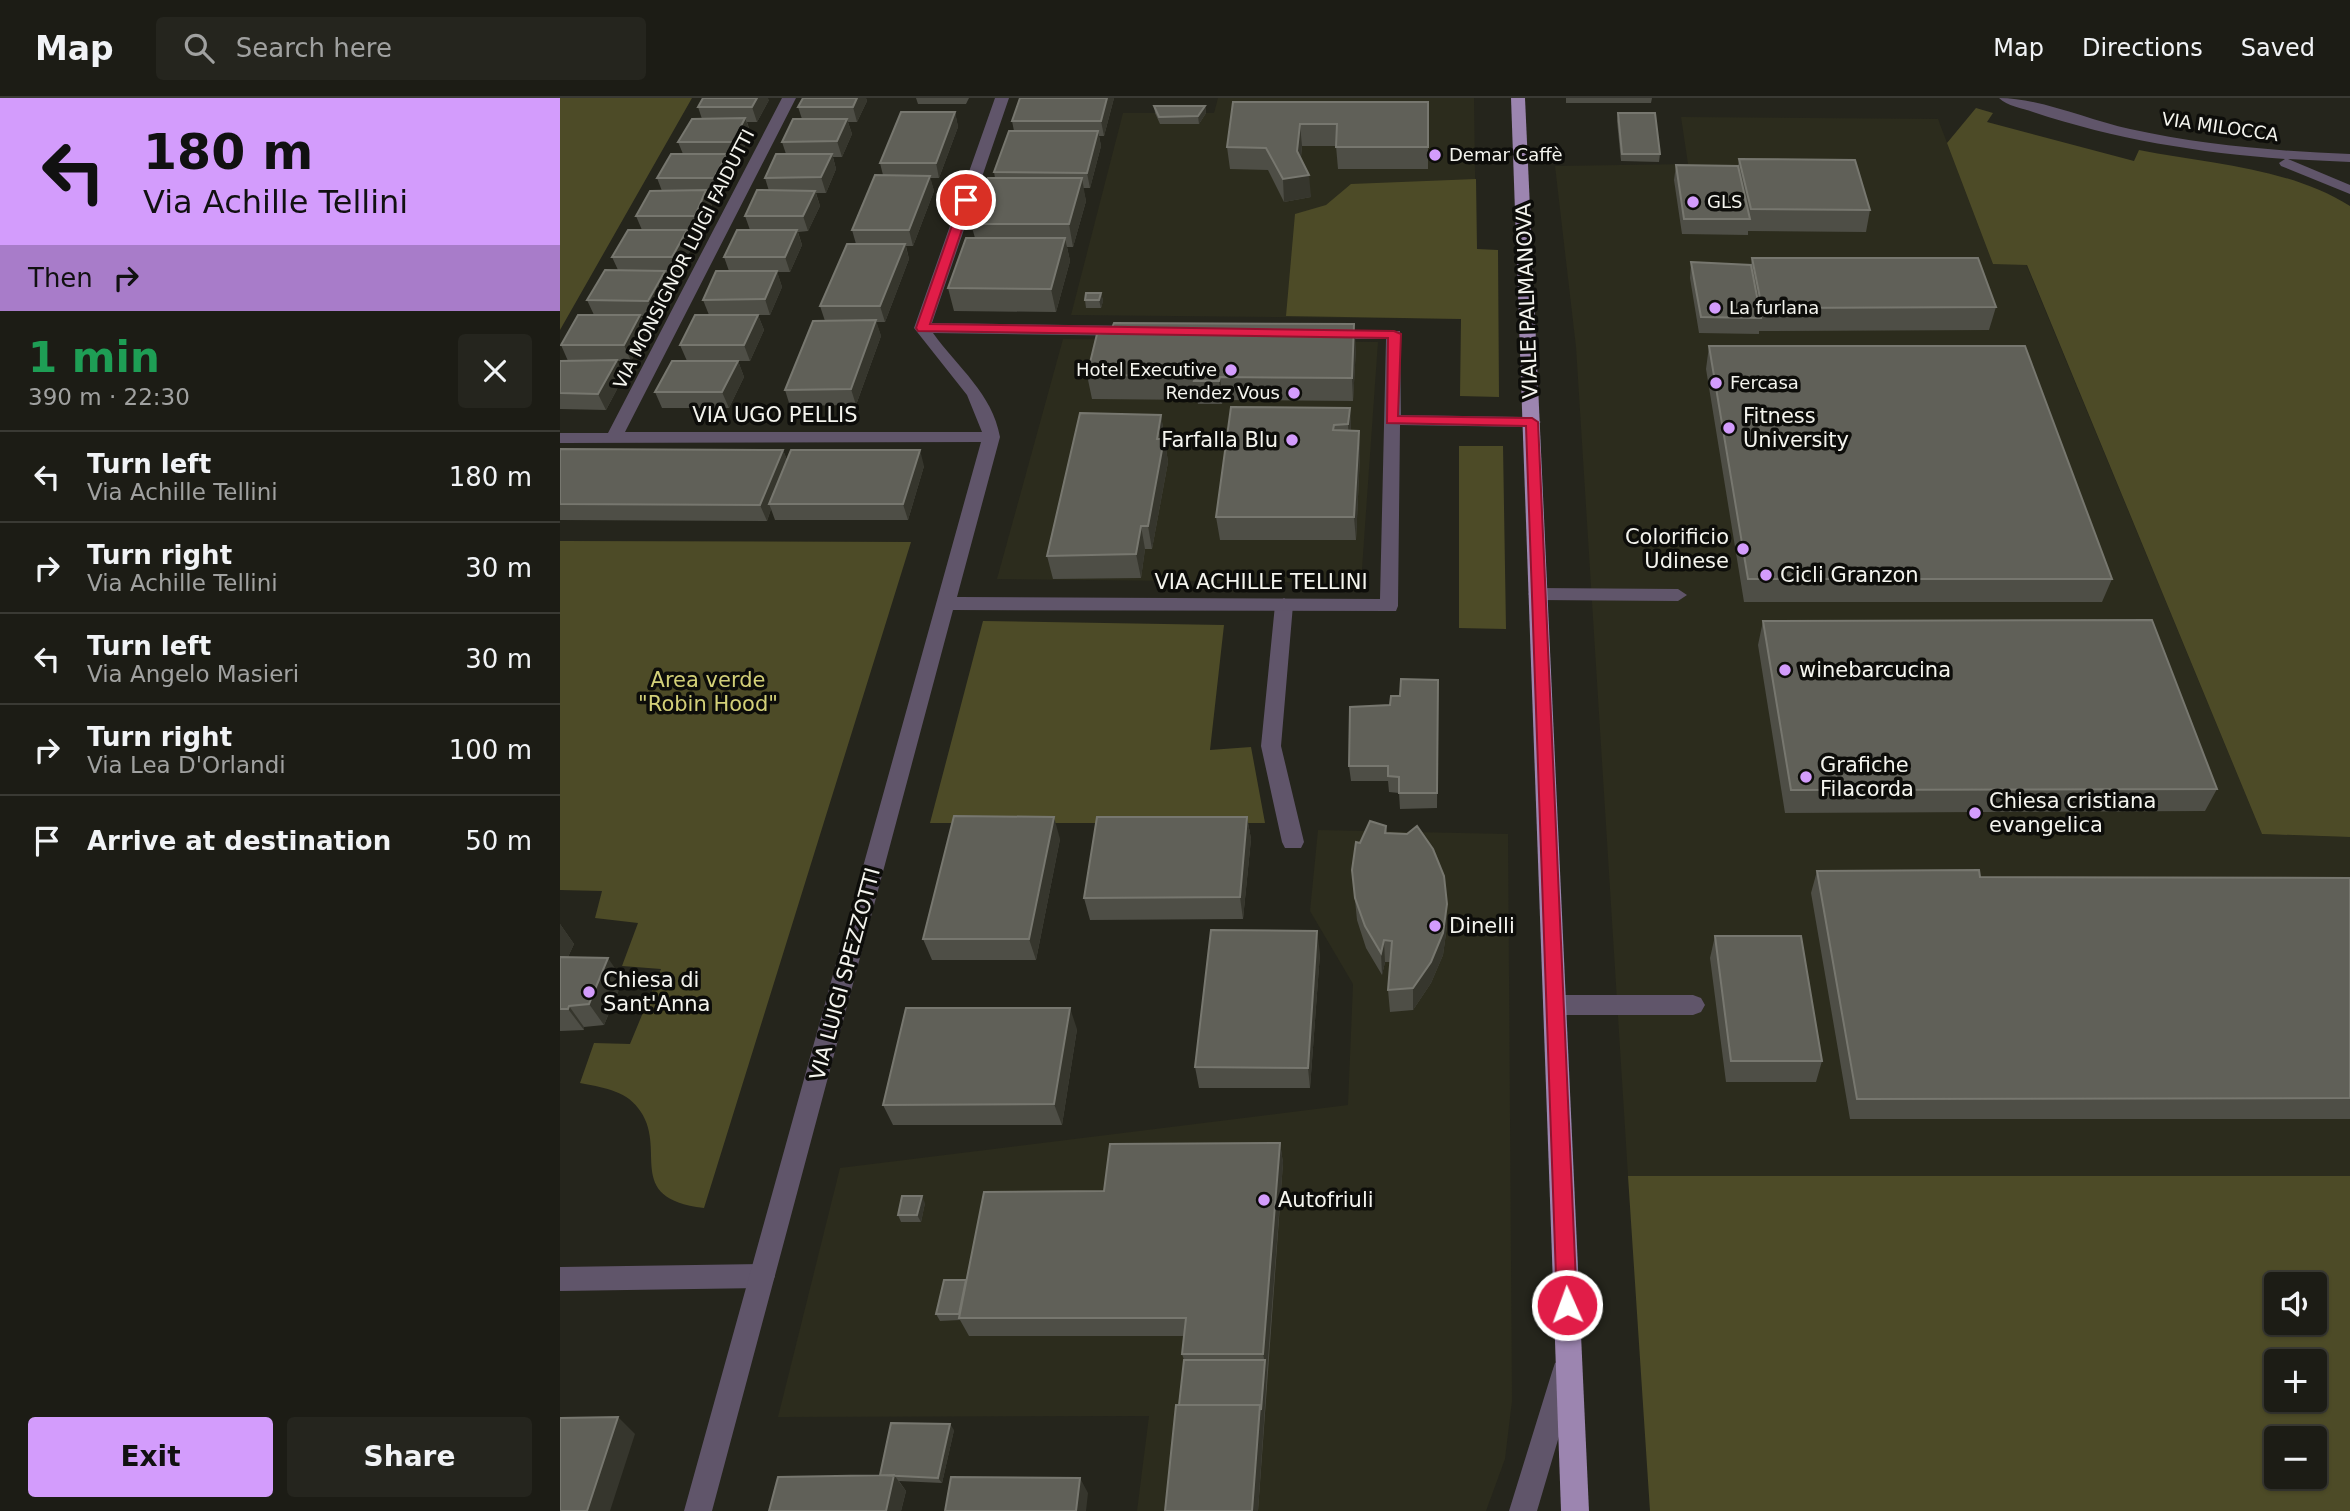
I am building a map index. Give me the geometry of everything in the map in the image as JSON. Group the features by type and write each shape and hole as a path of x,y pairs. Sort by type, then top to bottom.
{"main road":[{"name":"VIALE PALMANOVA","path":"1518,98 1576,1511"}],"street":[{"name":"VIA MONSIGNOR LUIGI FAIDUTTI","path":"614,438 789,98"},
{"path":"922,328 1002,98"},
{"name":"VIA MILOCCA","path":"2006,98 2099,125 2257,154 2350,158"},
{"path":"2257,154 2306,169 2344,187 2350,165"},
{"path":"922,328 1159,331"},
{"path":"922,328 981,404 990,422 991,437"},
{"name":"VIA ACHILLE TELLINI","path":"946,603 1389,606 1394,334 1311,333"},
{"path":"1392,420 1532,422"},
{"name":"VIA UGO PELLIS","path":"560,438 991,437"},
{"name":"VIA LUIGI SPEZZOTTI","path":"698,1511 991,437"},
{"path":"1537,594 1678,595"},
{"path":"1284,605 1271,746 1293,842"},
{"path":"1556,1005 1693,1005"},
{"path":"560,1279 762,1276"},
{"path":"1523,1511 1569,1359"}],"shaded area":[{"path":"1218,98 1474,98 1477,319 1071,315 1123,113 1214,113"},
{"path":"1681,117 1938,119 1993,264 2026,264 2262,834 2350,837 2350,1176 1628,1176 1576,347 1555,166 1688,164"},
{"path":"1063,339 1378,342 1361,583 997,579"},
{"path":"1318,830 1508,834 1512,1401 1505,1459 1486,1511 1137,1511 1149,1416 778,1417 840,1168 1348,1105 1353,984 1310,911"}],"green space":[{"path":"560,98 692,98 560,330"},
{"path":"1976,108 1993,113 1987,122 2134,161 2139,150 2248,169 2300,183 2350,206 2350,837 2262,834 2027,265 1993,264 1947,143"},
{"path":"1476,179 1477,249 1498,250 1499,397 1460,396 1461,319 1286,316 1295,214 1326,205 1351,184"},
{"path":"1459,446 1503,446 1506,629 1459,628"},
{"name":"Area verde \"Robin Hood\"","path":"560,541 911,542 704,1208 679,1202 663,1194 655,1183 647,1123 633,1102 612,1090 580,1083 594,1043 630,1044 661,969 622,966 638,923 595,918 602,891 560,890"},
{"path":"983,621 1224,625 1210,750 1251,747 1265,823 930,823"},
{"path":"1628,1176 2350,1176 2350,1511 1650,1511"}],"building":[{"path":"703,98 757,98 752,107 698,107"},
{"path":"803,98 857,98 853,107 798,107"},
{"path":"1020,98 1107,98 1101,121 1012,121"},
{"path":"1233,102 1428,102 1428,147 1336,147 1337,124 1300,124 1297,151 1309,175 1283,179 1266,148 1227,147"},
{"path":"1154,106 1205,106 1198,116 1159,117"},
{"path":"901,112 955,112 936,163 880,163"},
{"path":"1618,113 1655,113 1660,154 1622,154"},
{"path":"745,118 733,142 678,142 692,119"},
{"path":"793,119 847,119 837,141 782,142"},
{"path":"1009,131 1098,131 1087,173 994,172"},
{"path":"671,154 727,154 714,178 657,178"},
{"path":"776,154 832,154 821,177 765,178"},
{"path":"1739,159 1855,160 1870,210 1751,209"},
{"path":"1676,165 1738,166 1750,219 1684,219"},
{"path":"875,175 930,176 909,230 852,230"},
{"path":"988,178 1082,178 1069,224 971,224"},
{"path":"706,190 695,216 636,216 650,191"},
{"path":"757,190 815,191 803,216 745,216"},
{"path":"628,230 687,230 672,257 612,257"},
{"path":"737,230 797,230 785,257 724,257"},
{"path":"966,238 1065,238 1051,289 948,288"},
{"path":"847,244 905,244 880,306 820,306"},
{"path":"1752,258 1978,258 1996,307 1762,308"},
{"path":"1691,262 1751,265 1761,318 1701,317"},
{"path":"605,270 665,271 648,301 587,300"},
{"path":"716,271 777,271 765,299 703,300"},
{"path":"1086,293 1101,293 1099,300 1085,300"},
{"path":"578,315 640,315 624,345 561,345"},
{"path":"695,315 758,315 744,345 680,345"},
{"path":"876,320 851,389 785,390 813,321"},
{"path":"1114,323 1354,324 1352,378 1220,377 1219,381 1194,381 1196,376 1087,375 1097,334 1110,333"},
{"path":"1709,346 2025,346 2112,579 1748,579"},
{"path":"617,360 598,394 560,393 560,361"},
{"path":"672,361 738,361 722,392 655,392"},
{"path":"1231,407 1350,408 1348,424 1334,425 1333,430 1359,431 1354,517 1216,517"},
{"path":"1080,413 1161,415 1157,439 1164,439 1148,526 1141,526 1136,554 1047,556"},
{"path":"560,449 783,450 760,505 560,504"},
{"path":"791,450 920,450 903,504 769,504"},
{"path":"2152,620 2217,789 1791,790 1763,621"},
{"path":"1401,679 1438,680 1437,793 1399,793 1399,777 1388,776 1388,766 1349,766 1350,707 1390,705 1391,696 1400,696"},
{"path":"954,816 1054,817 1029,939 923,939"},
{"path":"1097,817 1247,817 1240,897 1084,898"},
{"path":"1370,821 1386,826 1385,833 1407,834 1417,826 1433,849 1444,876 1447,904 1443,933 1431,962 1413,988 1388,990 1392,941 1384,940 1381,953 1365,926 1355,898 1352,870 1356,842 1360,843"},
{"path":"1979,870 1980,877 2350,878 2350,1098 1857,1099 1817,871"},
{"path":"1211,930 1317,931 1308,1068 1195,1067"},
{"path":"1715,936 1801,936 1822,1061 1731,1061"},
{"path":"560,957 608,958 589,1004 560,1009"},
{"path":"906,1008 1070,1008 1054,1104 883,1105"},
{"path":"1280,1143 1263,1354 1182,1354 1186,1318 959,1318 984,1192 1104,1191 1110,1144"},
{"path":"902,1196 922,1196 917,1215 898,1215"},
{"path":"944,1280 966,1280 959,1314 936,1314"},
{"path":"1184,1360 1265,1360 1261,1410 1260,1405 1179,1405"},
{"path":"1176,1405 1260,1405 1252,1511 1165,1511"},
{"path":"618,1417 587,1511 560,1511 560,1418"},
{"path":"891,1423 950,1424 938,1478 880,1475"},
{"path":"894,1475 886,1511 769,1511 778,1477"},
{"path":"951,1477 1080,1478 1076,1511 945,1511"}],"place":[{"name":"Demar Caffè","path":"1435,155"},
{"name":"GLS","path":"1693,202"},
{"name":"La furlana","path":"1715,308"},
{"name":"Hotel Executive","path":"1231,370"},
{"name":"Fercasa","path":"1716,383"},
{"name":"Rendez Vous","path":"1294,393"},
{"name":"Fitness University","path":"1729,428"},
{"name":"Farfalla Blu","path":"1292,440"},
{"name":"Colorificio Udinese","path":"1743,549"},
{"name":"Cicli Granzon","path":"1766,575"},
{"name":"winebarcucina","path":"1785,670"},
{"name":"Grafiche Filacorda","path":"1806,777"},
{"name":"Chiesa cristiana evangelica","path":"1975,813"},
{"name":"Dinelli","path":"1435,926"},
{"name":"Chiesa di Sant'Anna","path":"589,992"},
{"name":"Autofriuli","path":"1264,1200"}],"route":[{"path":"966,200 922,328 1394,334 1392,420 1532,422 1535,553 1567,1305"}]}
